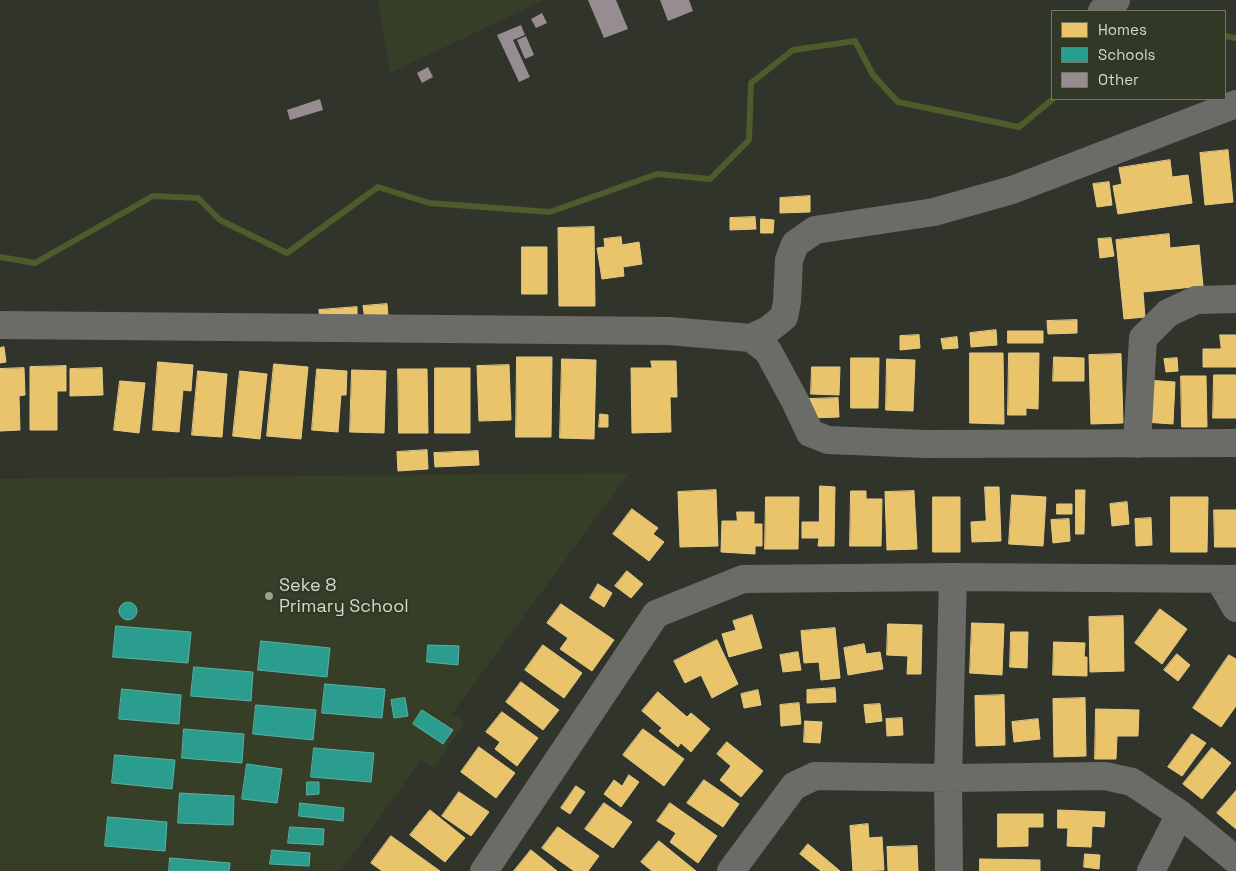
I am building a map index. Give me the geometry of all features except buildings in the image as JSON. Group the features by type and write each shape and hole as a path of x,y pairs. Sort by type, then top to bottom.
{"street":[{"path":"1103,10 1116,0"},
{"path":"0,325 669,331 751,338 768,330 784,316 787,302 789,260 795,244 816,230 934,212 1012,190 1236,104"},
{"path":"1136,444 1143,338 1168,313 1196,300 1236,299"},
{"path":"751,338 768,352 810,433 828,440 925,444 1236,443"},
{"path":"949,871 948,778 953,577"},
{"path":"484,871 656,614 743,580 953,577 1228,579 1236,608"},
{"path":"731,871 794,786 815,776 948,778 1105,776 1132,782 1180,814 1236,860"},
{"path":"1151,871 1180,814"}],"shaded area":[{"path":"378,0 544,0 390,73"},
{"name":"Seke 8 Primary School","path":"629,473 452,714 465,722 434,768 421,760 341,871 0,871 0,479"}],"waterway":[{"path":"1226,36 1236,38"},
{"path":"0,257 35,263 153,196 198,198 220,220 287,253 378,187 429,203 550,212 657,174 710,179 749,140 751,83 793,50 855,41 873,75 898,102 1019,127 1052,100"}],"place":[{"name":"Seke 8 Primary School","path":"269,596"}]}
